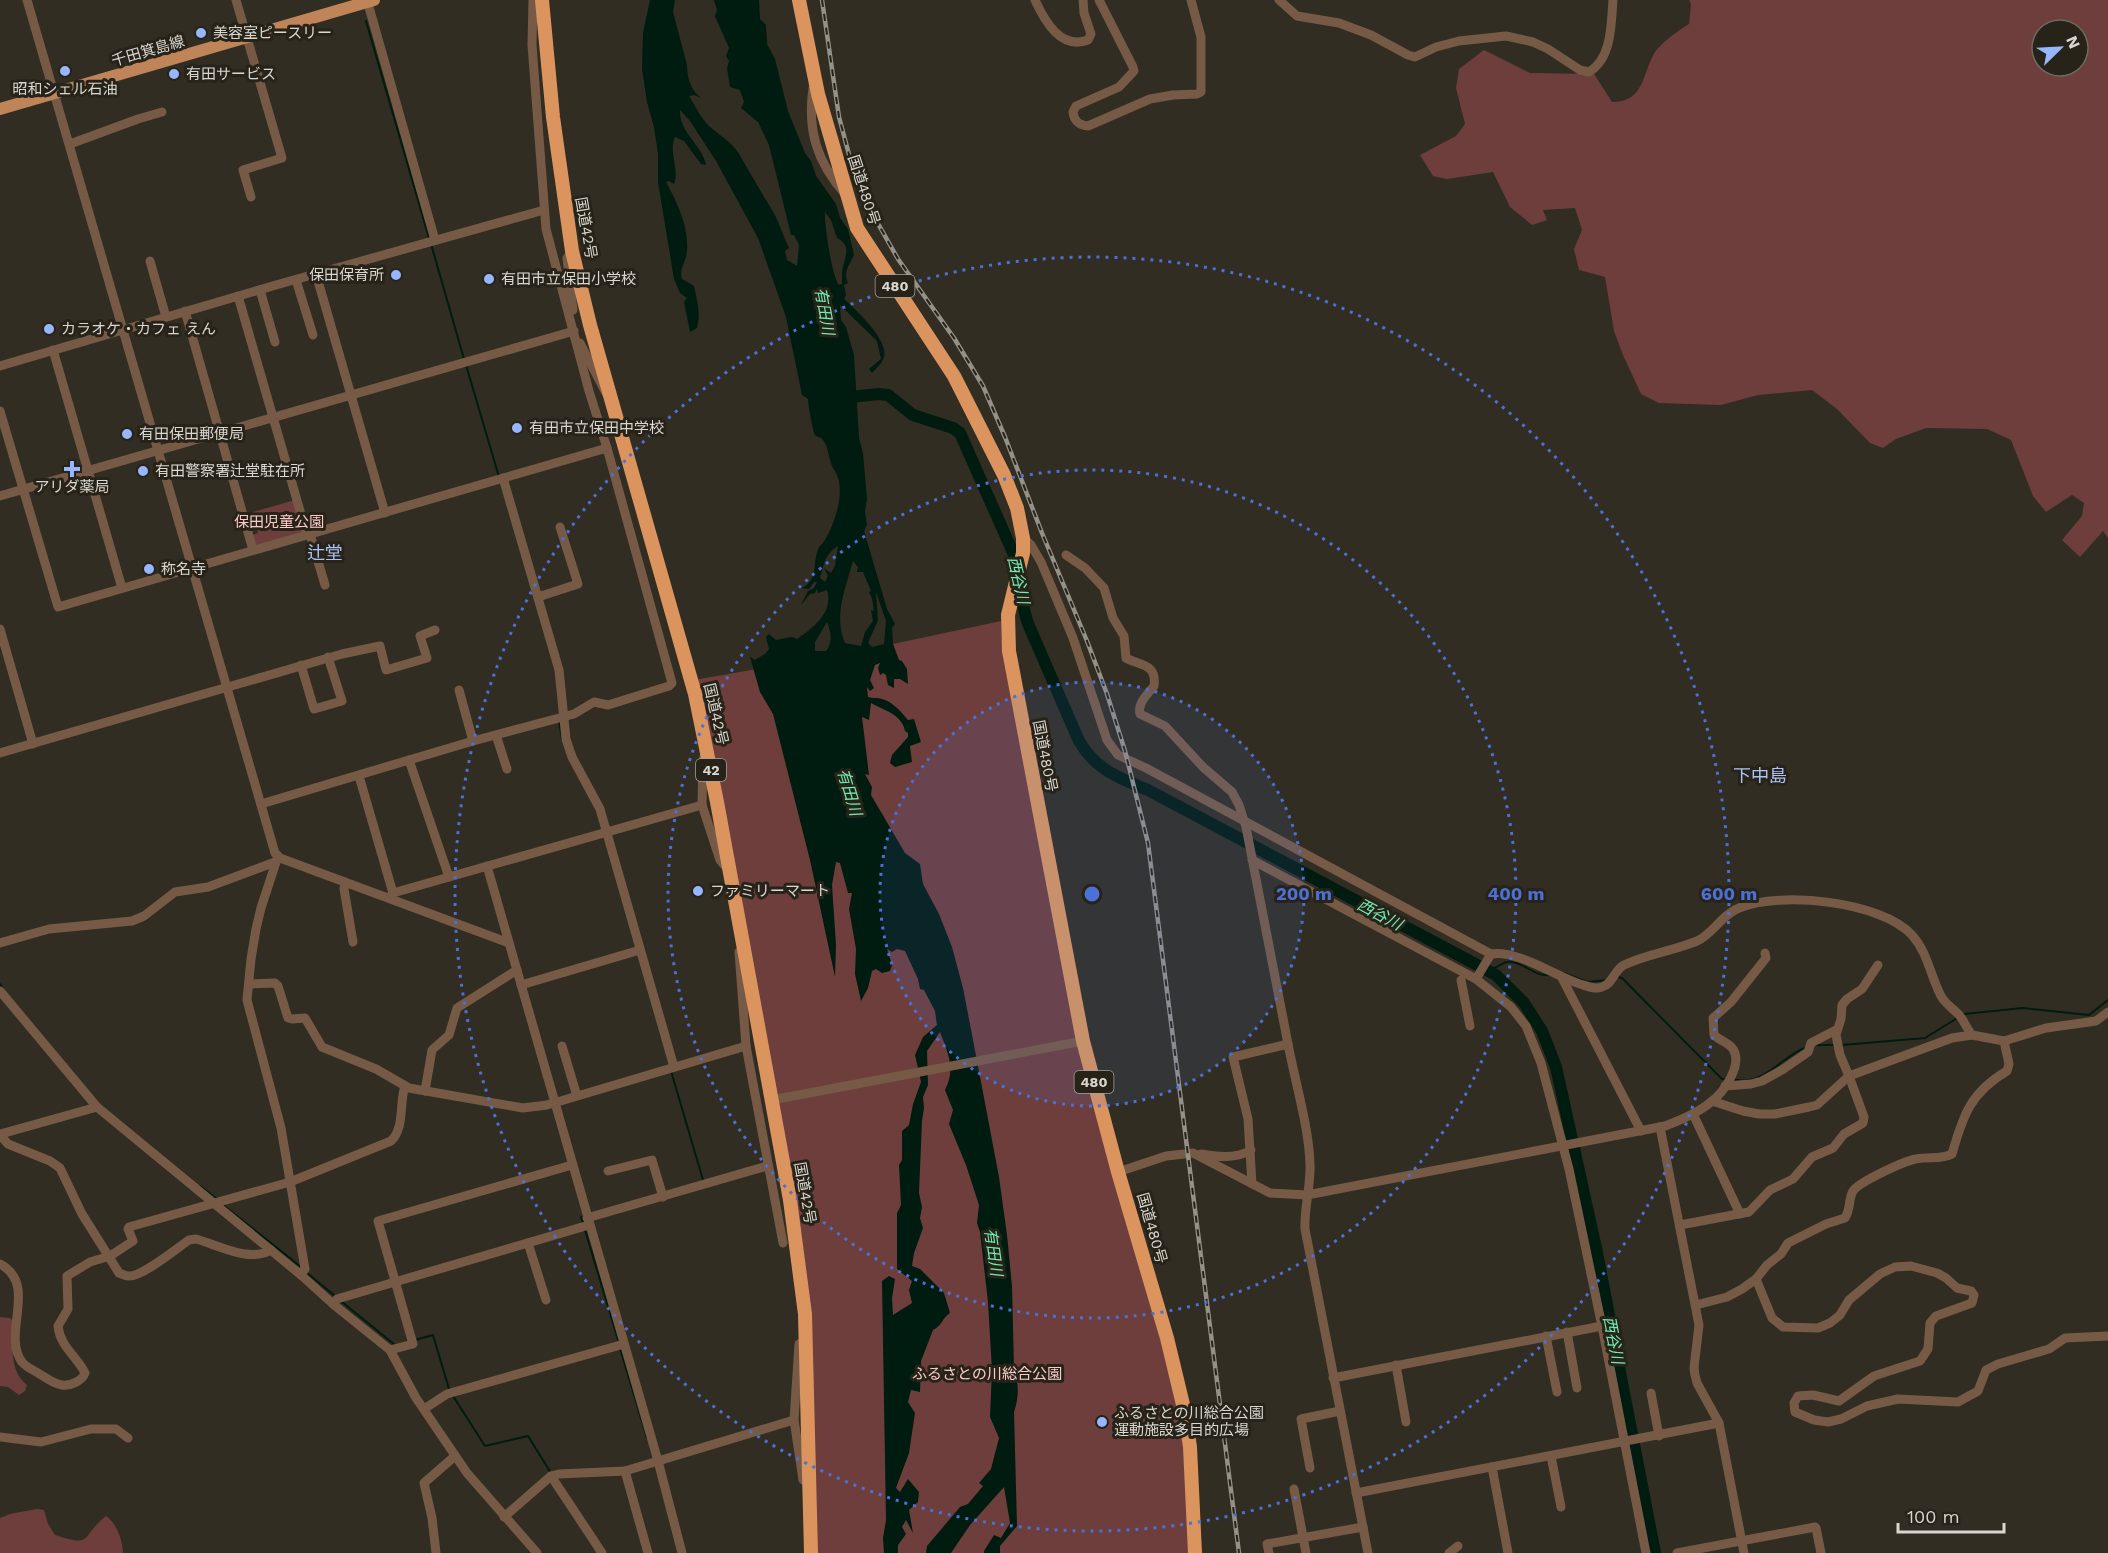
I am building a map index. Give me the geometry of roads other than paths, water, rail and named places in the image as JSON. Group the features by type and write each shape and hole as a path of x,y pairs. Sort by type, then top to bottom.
{"highway":[{"name":"国道42号","path":"542,0 551,107 572,251 590,325 678,632 708,753 775,1100 802,1287 806,1341 811,1553"},
{"name":"国道480号","path":"799,0 815,80 846,196 857,228 971,407 1010,489 1019,516 1023,538 1022,559 1010,607 1007,632 1009,651 1079,1042 1167,1338 1185,1413 1190,1447 1195,1553"}],"main road":[{"name":"千田箕島線","path":"0,109 369,1"}],"street":[{"path":"27,0 56,93 276,859 261,908 251,958 248,1005 281,1128 305,1269 301,1275"},
{"path":"236,0 282,159 243,170 251,197"},
{"path":"261,804 473,741 574,714 594,702 608,705 669,686 672,683 589,391 546,229 533,55 533,0"},
{"path":"1035,0 1042,17 1060,37 1069,42 1080,43 1088,40 1091,34 1084,13 1083,0"},
{"path":"1100,0 1134,71 1119,87 1076,106 1073,112 1075,119 1082,125 1088,126 1150,99 1201,92 1202,37 1191,0"},
{"path":"1279,0 1297,16 1339,23 1371,35 1415,57 1436,47 1459,41 1506,36 1533,42 1580,70 1588,72 1597,67 1603,59 1610,32 1613,0"},
{"path":"369,1 435,240"},
{"path":"70,144 162,112"},
{"path":"0,366 544,210"},
{"path":"572,251 567,258 574,331 602,388 607,396 611,397"},
{"path":"150,261 166,317"},
{"path":"316,274 385,513"},
{"path":"296,280 313,335"},
{"path":"260,290 275,342"},
{"path":"238,296 308,535 325,585"},
{"path":"185,312 253,550"},
{"path":"0,496 574,331"},
{"path":"53,350 122,588"},
{"path":"0,411 58,607 607,448"},
{"path":"503,478 559,670 564,734 569,751 598,804 674,1068"},
{"path":"538,597 578,584 560,527"},
{"path":"1023,538 1031,545 1041,562 1073,638 1107,740 1118,755 1146,768 1245,825 1491,954 1517,958 1562,978 1589,987 1601,988 1610,982 1622,966 1702,938 1725,915 1738,908 1755,903 1789,899 1825,902 1883,916 1898,923 1925,954 1943,1000 1960,1017 1972,1035"},
{"path":"1066,555 1085,568 1104,588 1113,618 1124,636 1126,658 1144,664 1153,673 1154,686 1141,703 1140,714 1165,726 1203,766 1232,792 1239,805 1252,857 1309,1149 1310,1175 1305,1208 1305,1229 1368,1553"},
{"path":"0,629 33,744"},
{"path":"0,753 328,657 380,646 386,670 427,658 420,636 435,630"},
{"path":"301,665 314,709 342,701 328,657"},
{"path":"459,690 473,741"},
{"path":"496,735 507,769"},
{"path":"708,753 703,757 702,805 720,860 724,865 729,865"},
{"path":"409,760 449,877"},
{"path":"359,776 391,895"},
{"path":"391,895 702,805"},
{"path":"1252,857 1476,979 1511,1007 1526,1026 1541,1063 1562,1146 1602,1326 1646,1553"},
{"path":"0,943 49,930 132,921 144,916 175,892 208,886 276,859 391,895 508,942"},
{"path":"487,866 658,1461 682,1553"},
{"path":"345,882 344,889 353,942"},
{"path":"744,948 739,951 746,1046 783,1243"},
{"path":"521,985 640,950"},
{"path":"1193,1153 1270,1193 1307,1195 1660,1127 1693,1114 1713,1101 1725,1086 1734,1070 1735,1053 1729,1044 1722,1042 1714,1035 1713,1018 1731,1002 1761,966 1766,958 1765,953"},
{"path":"1476,979 1491,954"},
{"path":"1680,1225 1740,1214 1753,1209 1770,1190 1794,1178 1811,1158 1833,1148 1844,1134 1863,1123 1864,1117 1839,1052 1836,1030 1841,1019 1843,1003 1862,989 1878,965"},
{"path":"425,1091 432,1050 449,1035 457,1008 516,970"},
{"path":"1562,978 1641,1131"},
{"path":"1461,980 1470,1026"},
{"path":"249,984 275,983 279,986 288,1018 305,1018 322,1047 376,1070 405,1086 523,1108 577,1096 746,1046"},
{"path":"0,991 97,1107 390,1350 424,1409 455,1456 479,1489 537,1553"},
{"path":"1713,1101 1753,1114 1785,1112 1818,1104 1849,1076 1952,1038 1972,1035 2004,1041 2046,1029 2096,1021 2108,1012"},
{"path":"1725,1086 1762,1081 1808,1052 1811,1043 1836,1030"},
{"path":"1696,1305 1727,1297 1756,1279 1767,1265 1781,1254 1788,1243 1845,1218 1850,1208 1852,1193 1859,1185 1910,1160 1946,1158 1952,1154 1966,1109 1993,1079 2007,1071 2009,1064 2004,1041"},
{"path":"775,1100 1079,1042"},
{"path":"1252,1184 1248,1119 1233,1057 1288,1044"},
{"path":"562,1046 577,1096"},
{"path":"0,1264 12,1271 19,1288 17,1345 22,1362 58,1385 66,1386 83,1378 86,1373 64,1347 59,1333 58,1326 68,1309 67,1276 90,1263 110,1256 133,1241 129,1227 290,1182 393,1140 398,1130 405,1086"},
{"path":"97,1107 0,1134 7,1143 50,1161 60,1168 82,1214 119,1273 134,1276 189,1240 196,1239 244,1254 255,1255 271,1250"},
{"path":"1693,1114 1740,1214"},
{"path":"1660,1127 1699,1325 1695,1375 1719,1423 1744,1553"},
{"path":"1118,1172 1166,1156 1193,1153 1240,1156 1251,1150"},
{"path":"608,1171 652,1160 663,1197"},
{"path":"390,1350 413,1344 378,1221 572,1165"},
{"path":"333,1304 337,1299 528,1243 663,1197 767,1166"},
{"path":"528,1243 546,1300"},
{"path":"1756,1279 1772,1318 1783,1328 1818,1329 1830,1323 1840,1315 1849,1300 1880,1274 1895,1267 1911,1266 1937,1273 1957,1288 1971,1291 1974,1295 1972,1303 1936,1316 1930,1323 1928,1349 1920,1361 1874,1376 1839,1401 1814,1395 1798,1396 1794,1403 1795,1412 1814,1420 1828,1422 1841,1419 1867,1406 1898,1399 1958,1402 1978,1391 1986,1370 1998,1364 2049,1349 2065,1338 2108,1336"},
{"path":"1334,1378 1602,1326"},
{"path":"1567,1332 1577,1388"},
{"path":"1546,1336 1557,1392"},
{"path":"806,1341 799,1344 794,1420 801,1473 803,1480 809,1483"},
{"path":"424,1409 447,1394 624,1344"},
{"path":"1395,1365 1406,1422"},
{"path":"1651,1393 1659,1436"},
{"path":"1310,1468 1301,1419 1340,1411"},
{"path":"504,1517 551,1476 625,1471 794,1420"},
{"path":"1356,1493 1719,1423"},
{"path":"0,1437 40,1443 91,1429 116,1429 129,1438"},
{"path":"436,1553 432,1518 424,1483 455,1456"},
{"path":"1551,1456 1561,1507"},
{"path":"1492,1467 1508,1553"},
{"path":"625,1471 645,1552"},
{"path":"551,1476 602,1553"},
{"path":"1294,1489 1306,1553"},
{"path":"1269,1553 1267,1544 1363,1527"},
{"path":"1677,1553 1815,1527 1821,1553"},
{"path":"1449,1553 1458,1546"}],"water":[{"name":"有田川","path":"650,0 675,0 673,12 689,79 692,88 701,98 694,95 689,96 706,122 739,154 777,219 789,248 785,251 787,260 797,266 799,245 794,235 791,235 769,145 758,122 741,108 744,102 740,90 730,87 727,68 729,61 726,56 729,48 715,16 717,10 714,0 759,0 760,19 766,25 767,44 775,59 788,111 816,176 836,204 840,218 848,229 854,255 846,272 848,283 844,285 846,295 844,299 877,334 884,350 883,359 872,373 869,369 881,359 877,341 840,305 841,320 846,327 854,355 859,438 863,453 867,499 865,512 867,525 864,531 887,609 895,624 892,628 893,644 899,660 907,669 908,684 900,679 894,679 894,688 888,685 886,675 883,673 880,675 878,668 880,663 875,665 870,680 874,688 870,691 867,687 868,697 887,701 908,720 914,719 921,742 910,746 912,762 895,767 890,763 892,755 908,737 908,733 900,720 871,703 869,720 862,717 869,775 865,774 872,787 871,795 905,853 920,864 923,884 939,914 952,947 974,1045 999,1177 1007,1235 1012,1286 1014,1369 1018,1391 1014,1412 1017,1526 1000,1546 1000,1553 984,1553 984,1551 994,1535 1001,1538 1010,1523 1004,1487 970,1525 951,1553 926,1553 927,1546 960,1507 968,1504 983,1486 979,1483 991,1469 999,1438 990,1417 992,1370 988,1302 977,1223 979,1205 949,1124 953,1110 945,1090 950,1068 948,1054 940,1032 927,1051 928,1085 923,1097 919,1193 922,1207 920,1218 923,1228 912,1266 920,1269 944,1293 950,1313 933,1330 921,1361 920,1392 911,1390 908,1402 915,1413 909,1453 896,1488 900,1492 908,1479 919,1492 918,1502 909,1510 913,1533 906,1520 902,1527 906,1534 898,1545 898,1553 884,1553 883,1538 886,1520 882,1281 889,1276 895,1279 892,1298 893,1315 912,1303 909,1290 912,1281 897,1269 897,1213 901,1205 899,1165 902,1160 902,1131 909,1125 921,1082 915,1055 923,1037 937,1025 935,1011 924,990 920,989 918,979 905,951 897,949 892,952 887,949 892,965 890,971 882,973 876,969 872,971 868,988 861,1001 855,974 856,949 849,909 852,893 848,893 840,863 836,862 832,885 836,945 835,977 810,860 773,714 760,692 750,657 755,660 765,654 769,649 766,637 769,634 776,640 792,637 797,639 821,619 825,612 828,605 827,590 818,593 817,589 801,605 808,591 814,588 817,582 814,582 809,589 802,588 811,580 817,552 835,519 840,485 825,443 814,433 808,399 802,395 786,317 758,238 716,161 690,121 680,110 683,125 706,165 701,164 684,141 675,137 673,143 676,173 674,184 666,182 678,206 686,233 687,251 681,272 682,279 694,286 699,317 697,328 690,332 684,302 687,298 680,293 674,279 658,182 658,154 642,69 643,33","holes":["825,212 831,220 837,238 842,241 846,249 842,284 839,285 831,262","838,546 835,566 831,573 824,568 828,576 825,582 820,578 830,552","853,561 858,567 857,572 863,572 871,591 869,592 874,611 871,610 873,621 865,632 861,646 845,643 840,622 844,591","876,592 886,621 884,644 872,647 868,643 878,620","827,622 830,644 826,651 815,651 815,642"]}],"waterway":[{"path":"366,21 429,238"},
{"path":"431,244 464,359"},
{"path":"466,365 499,477"},
{"name":"西谷川","path":"842,398 888,395 913,415 953,428 960,433 1015,557 1029,626 1079,741 1093,759 1118,777 1148,790 1496,975 1524,1003 1542,1031 1556,1067 1596,1248 1655,1553"},
{"path":"559,721 562,739"},
{"path":"1489,971 1507,962 1512,962 1538,974 1549,975"},
{"path":"1564,973 1587,982 1607,980"},
{"path":"1618,977 1622,978 1722,1079 1726,1079"},
{"path":"0,984 4,990"},
{"path":"1964,1014 2023,1008 2089,1015 2108,1000"},
{"path":"1842,1045 1925,1038 1959,1017"},
{"path":"1815,1045 1836,1045"},
{"path":"1734,1080 1747,1080 1764,1075 1799,1050 1807,1047"},
{"path":"671,1071 703,1180"},
{"path":"200,1186 217,1199"},
{"path":"223,1205 301,1267"},
{"path":"584,1225 581,1217 585,1216"},
{"path":"585,1230 619,1343"},
{"path":"307,1273 335,1296"},
{"path":"342,1302 395,1345"},
{"path":"415,1340 433,1335 449,1389"},
{"path":"620,1348 647,1438"},
{"path":"453,1396 485,1446 528,1436 551,1473"}],"railway":[{"path":"822,0 839,117 851,162 872,213 898,259 954,338 983,386 1087,641 1125,751 1148,843 1239,1553"}],"place":[{"name":"美容室ピースリー","path":"201,33"},
{"name":"昭和シェル石油","path":"65,71"},
{"name":"有田サービス","path":"174,74"},
{"name":"保田保育所","path":"396,275"},
{"name":"有田市立保田小学校","path":"489,279"},
{"name":"カラオケ・カフェ えん","path":"49,329"},
{"name":"有田市立保田中学校","path":"517,428"},
{"name":"有田保田郵便局","path":"127,434"},
{"name":"アリダ薬局","path":"72,469"},
{"name":"有田警察署辻堂駐在所","path":"143,471"},
{"name":"称名寺","path":"149,569"},
{"name":"ファミリーマート","path":"698,891"},
{"name":"ふるさとの川総合公園 運動施設多目的広場","path":"1102,1422"}],"district":[{"name":"辻堂","path":"325,553"},
{"name":"下中島","path":"1760,776"}],"park label":[{"name":"保田児童公園","path":"279,522"},
{"name":"ふるさとの川総合公園","path":"987,1374"}]}
